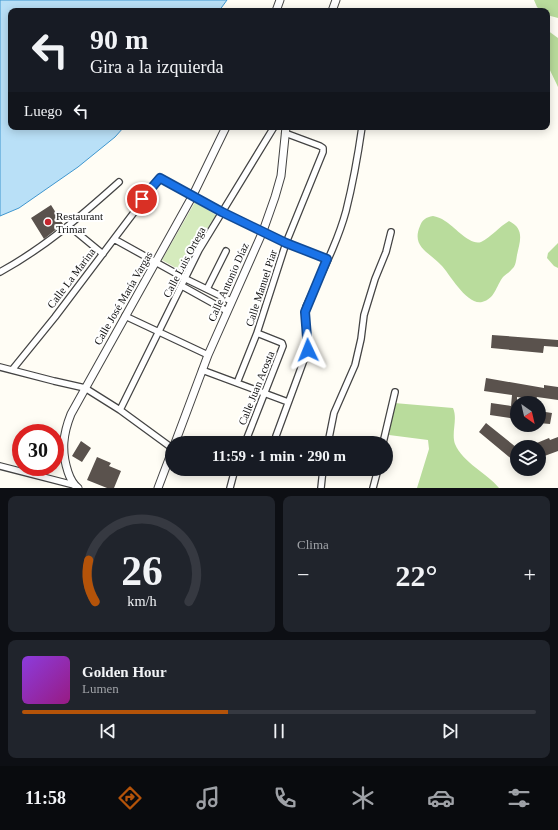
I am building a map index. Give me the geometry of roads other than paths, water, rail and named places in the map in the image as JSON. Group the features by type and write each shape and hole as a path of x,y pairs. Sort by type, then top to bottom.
{"street":[{"name":"Calle José María Vargas","path":"76,486 64,460 63,451 64,438 71,414 125,316 157,262 193,195 225,130"},
{"name":"Calle Luis Ortega","path":"120,410 199,250 272,130"},
{"name":"Calle Antonio Díaz","path":"178,436 208,355 263,231 281,176 286,130"},
{"name":"Calle Manuel Piar","path":"237,383 258,333 286,243 323,152 323,148 320,146 286,130"},
{"path":"276,436 308,350 305,312 306,307 346,212 359,152 362,130"},
{"name":"Calle La Marina","path":"12,370 55,317 160,178 193,195"},
{"path":"0,272 20,262 46,244 119,182"},
{"path":"193,195 222,212 286,243 327,259"},
{"path":"69,226 102,254"},
{"path":"329,436 334,413 355,364 361,339 364,316 375,279 386,252 391,232"},
{"path":"114,239 186,279 231,301"},
{"path":"207,289 226,251"},
{"path":"182,286 227,311"},
{"path":"125,316 208,355"},
{"name":"Calle Juan Acosta","path":"248,436 284,346 282,343 258,333"},
{"path":"0,367 85,388 120,410 165,445"},
{"path":"202,370 288,402"},
{"path":"385,436 395,392"},
{"path":"0,466 76,486"},
{"path":"158,488 165,469"},
{"path":"230,488 233,476"},
{"path":"321,488 322,476"},
{"path":"373,488 376,476"}],"water":[{"path":"0,0 227,0 221,8 8,8 8,130 121,130 115,137 78,167 19,208 0,216"}],"place":[{"name":"Restaurant Trimar","path":"48,222"}]}
